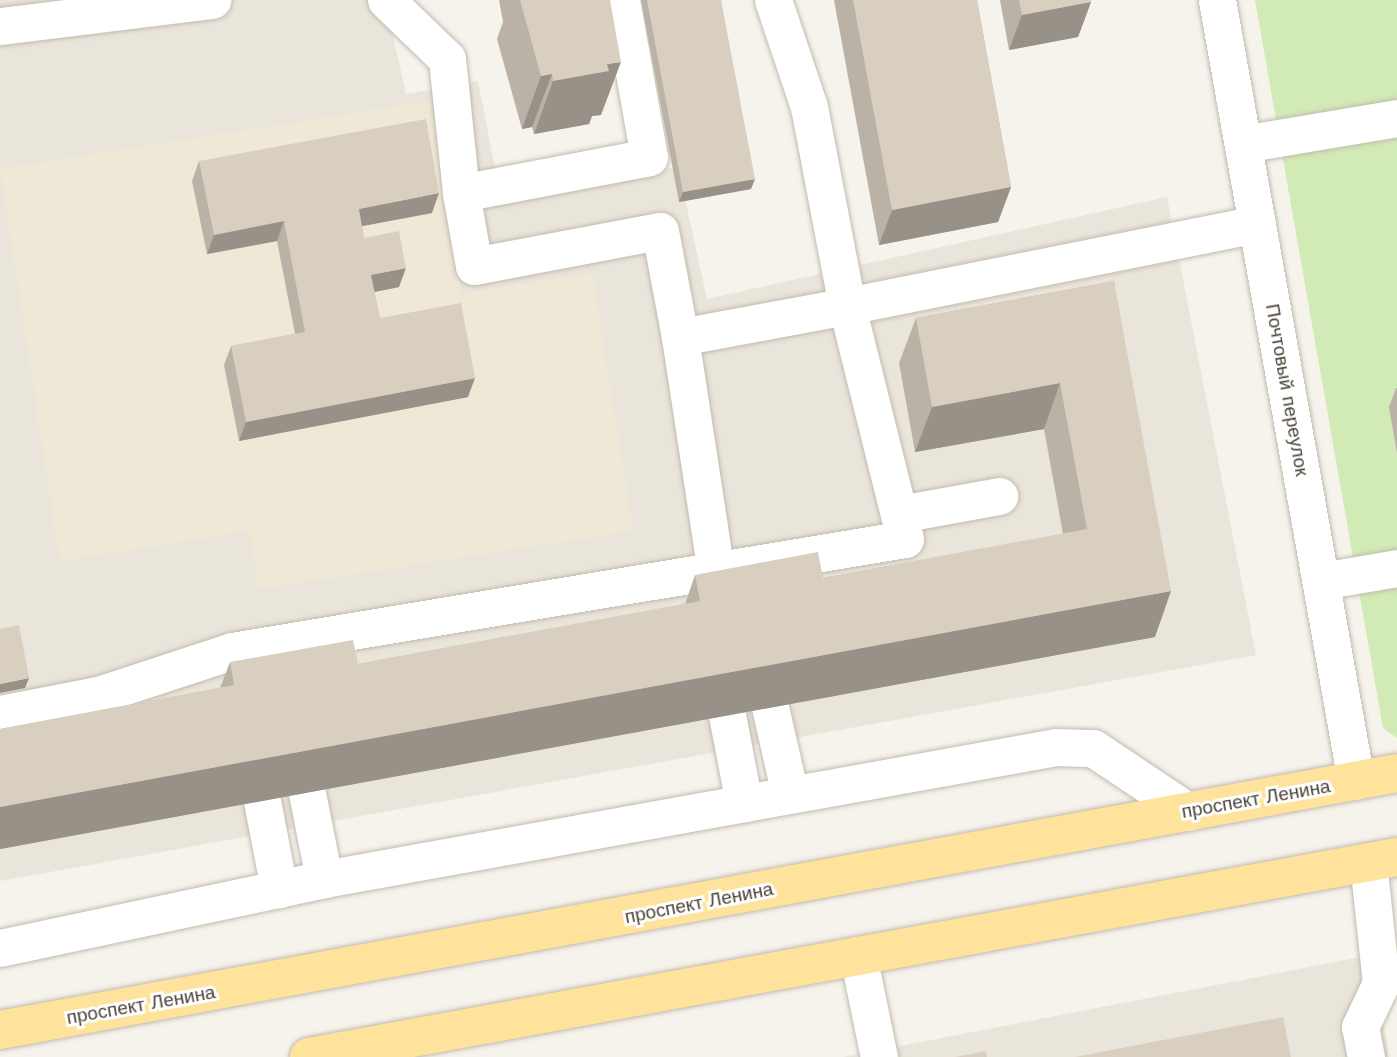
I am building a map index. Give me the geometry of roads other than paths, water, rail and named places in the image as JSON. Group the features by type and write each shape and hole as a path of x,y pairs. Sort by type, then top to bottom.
{"main road":[{"name":"проспект Ленина","path":"0,1030 1397,773"},
{"path":"309,1057 395,1049 858,955 1383,859"}],"street":[{"path":"0,26 212,0"},
{"path":"386,0 447,59 461,193 474,266 660,231 680,337 715,566 707,615"},
{"path":"461,193 649,157 621,0"},
{"path":"0,714 98,695 232,651 715,566 905,539 848,306 809,107 773,0"},
{"name":"Почтовый переулок","path":"1217,0 1356,781"},
{"path":"1243,144 1397,118"},
{"path":"680,337 1257,224"},
{"path":"900,514 999,496"},
{"path":"715,566 750,595 752,607"},
{"path":"1321,581 1397,568"},
{"path":"276,644 284,681"},
{"path":"232,651 239,690"},
{"path":"770,707 790,795"},
{"path":"727,715 744,803"},
{"path":"0,947 324,879 1056,747 1093,748 1189,812"},
{"path":"307,793 324,879"},
{"path":"262,801 279,888"},
{"path":"1366,1057 1360,1027 1381,983 1383,859"},
{"path":"855,1057 875,1041 858,955"}]}
